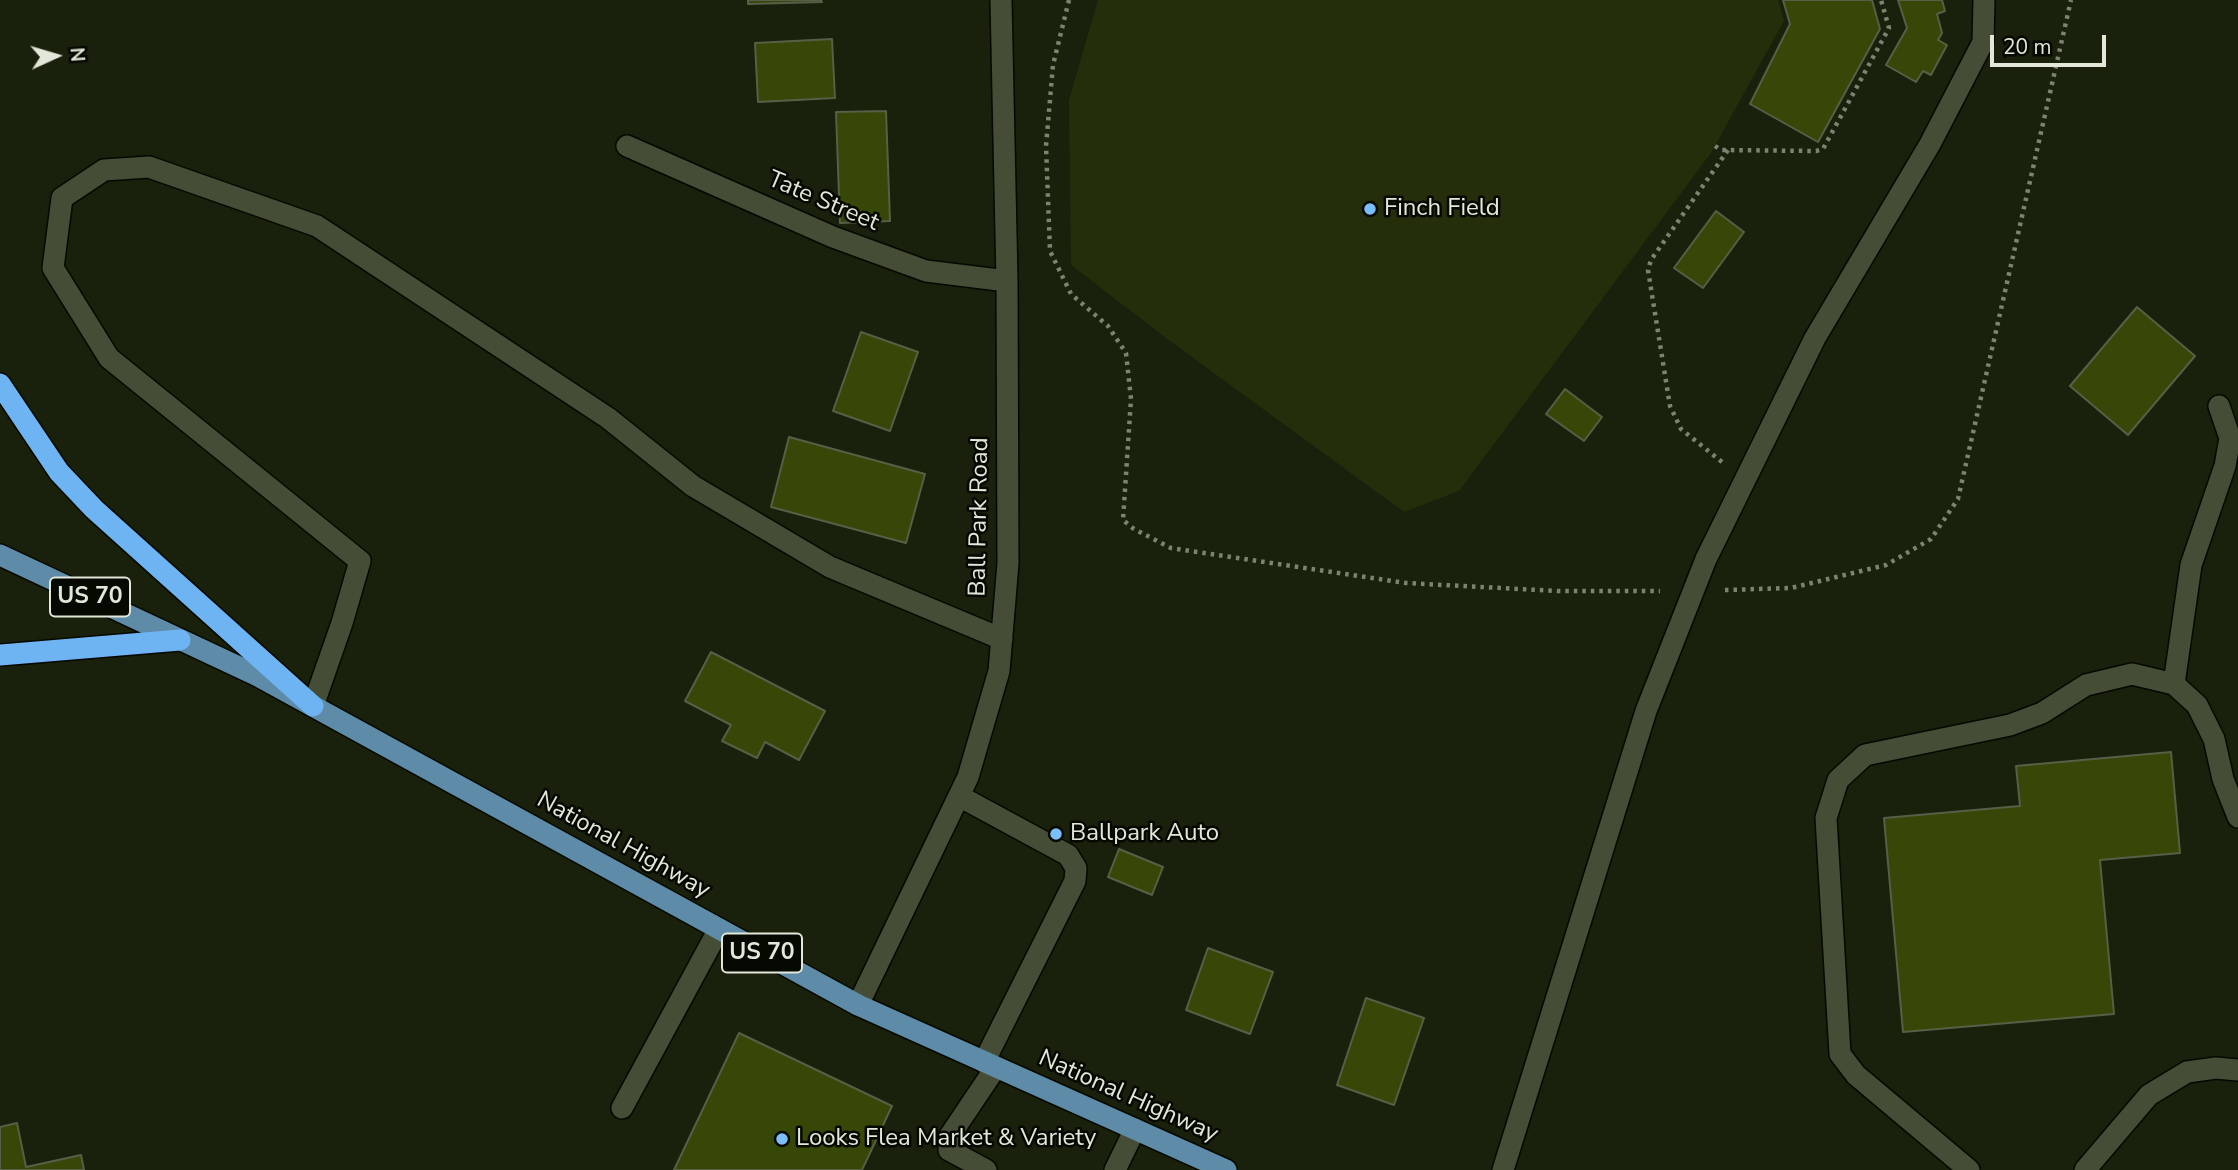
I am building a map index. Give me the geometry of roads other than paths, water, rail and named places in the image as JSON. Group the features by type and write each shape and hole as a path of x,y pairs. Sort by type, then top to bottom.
{"highway":[{"path":"0,384 59,472 94,509 313,706"},
{"path":"0,654 180,640"}],"main road":[{"name":"National Highway","path":"0,555 258,676 858,1005 1226,1170"}],"street":[{"name":"Ball Park Road","path":"858,1005 968,777 999,671 1008,563 1007,281 1001,0"},
{"path":"1503,1170 1646,711 1706,559 1815,338 1930,144 1983,42 1984,0"},
{"name":"Tate Street","path":"627,146 834,237 926,271 1007,281"},
{"path":"313,706 360,561 108,358 53,268 62,198 104,170 149,167 317,226 608,418 693,486 830,567 1002,639"},
{"path":"2174,684 2192,565 2225,466 2230,438 2219,406"},
{"path":"1969,1170 1856,1075 1840,1054 1826,818 1838,780 1865,755 2010,725 2042,713 2086,685 2132,674 2174,684 2197,705 2214,739 2222,779 2238,817"},
{"path":"959,796 1068,855 1076,868 1075,881 990,1064 949,1137 949,1150 986,1170"},
{"path":"622,1108 719,929"},
{"path":"2085,1170 2149,1095 2187,1072 2216,1068 2238,1070"},
{"path":"1115,1170 1135,1129"}],"place":[{"name":"Finch Field","path":"1370,209"},
{"name":"Ballpark Auto","path":"1056,834"},
{"name":"Looks Flea Market & Variety","path":"782,1139"}]}
